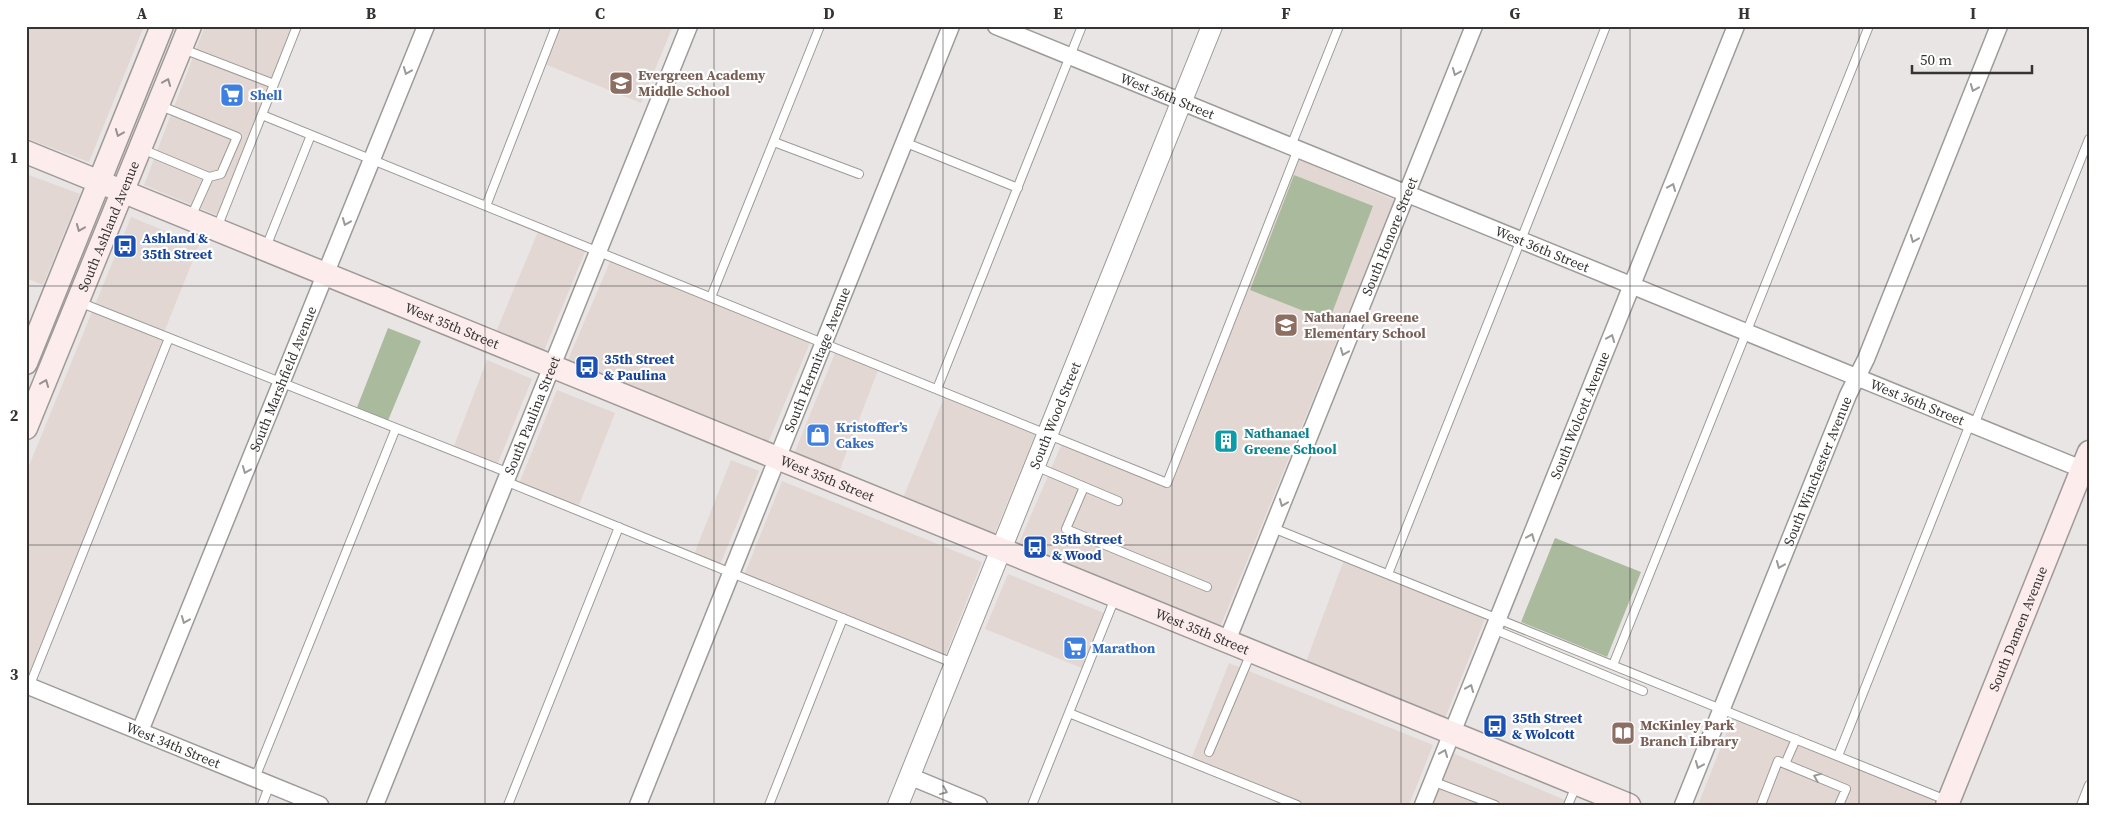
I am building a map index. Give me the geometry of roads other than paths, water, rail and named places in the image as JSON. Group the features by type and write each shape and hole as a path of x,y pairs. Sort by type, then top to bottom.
{"main road":[{"name":"South Ashland Avenue","path":"26,362 162,26"},
{"name":"South Ashland Avenue","path":"26,428 190,26"},
{"name":"West 35th Street","path":"26,152 1628,805"},
{"name":"South Damen Avenue","path":"1947,803 2086,464"}],"street":[{"name":"South Marshfield Avenue","path":"140,731 426,26"},
{"name":"South Paulina Street","path":"375,805 689,26"},
{"name":"South Hermitage Avenue","path":"638,805 951,26"},
{"name":"West 36th Street","path":"996,26 1972,425 2086,464"},
{"name":"South Wood Street","path":"898,805 1212,26"},
{"name":"South Honore Street","path":"1227,641 1474,26"},
{"name":"South Wolcott Avenue","path":"1423,805 1736,26"},
{"name":"South Winchester Avenue","path":"1683,805 1848,396 1858,378 1999,26"},
{"name":"West 34th Street","path":"27,689 140,731 320,805"},
{"path":"909,776 979,805"}],"lane":[{"path":"216,230 297,26"},
{"path":"486,206 556,26"},
{"path":"711,297 820,26"},
{"path":"937,389 1082,26"},
{"path":"262,115 1167,483 1295,148 1339,26"},
{"path":"1388,574 1606,26"},
{"path":"1613,665 1869,26"},
{"path":"181,48 274,84"},
{"path":"141,148 208,177 221,174 237,137 158,105"},
{"path":"265,250 310,135"},
{"path":"1838,756 2089,139"},
{"path":"774,142 859,174"},
{"path":"904,142 1018,188"},
{"path":"190,219 208,177"},
{"path":"78,301 396,428 619,527 955,664"},
{"path":"27,689 169,338"},
{"path":"255,778 396,428"},
{"path":"1035,466 1118,501"},
{"path":"1084,487 1066,529 1207,587"},
{"path":"508,805 619,527"},
{"path":"1273,528 1388,574 1643,691"},
{"path":"1032,805 1116,596"},
{"path":"769,805 844,618"},
{"path":"1495,624 1613,665 1838,756 1947,803"},
{"path":"1209,752 1252,651"},
{"path":"1069,713 1297,805"},
{"path":"1785,764 1796,739"},
{"path":"1761,805 1778,762 1846,789 1839,805"},
{"path":"1432,780 1495,805"},
{"path":"262,805 270,784"},
{"path":"1568,805 1577,784"},
{"path":"2081,805 2089,785"}],"place":[{"name":"Evergreen Academy Middle School","path":"621,83"},
{"name":"Shell","path":"232,95"},
{"name":"Ashland & 35th Street","path":"125,246"},
{"name":"Nathanael Greene Elementary School","path":"1286,325"},
{"name":"35th Street & Paulina","path":"587,367"},
{"name":"Kristoffer’s Cakes","path":"818,435"},
{"name":"Nathanael Greene School","path":"1226,441"},
{"name":"35th Street & Wood","path":"1035,547"},
{"name":"Marathon","path":"1075,648"},
{"name":"35th Street & Wolcott","path":"1495,726"},
{"name":"McKinley Park Branch Library","path":"1623,733"}]}
